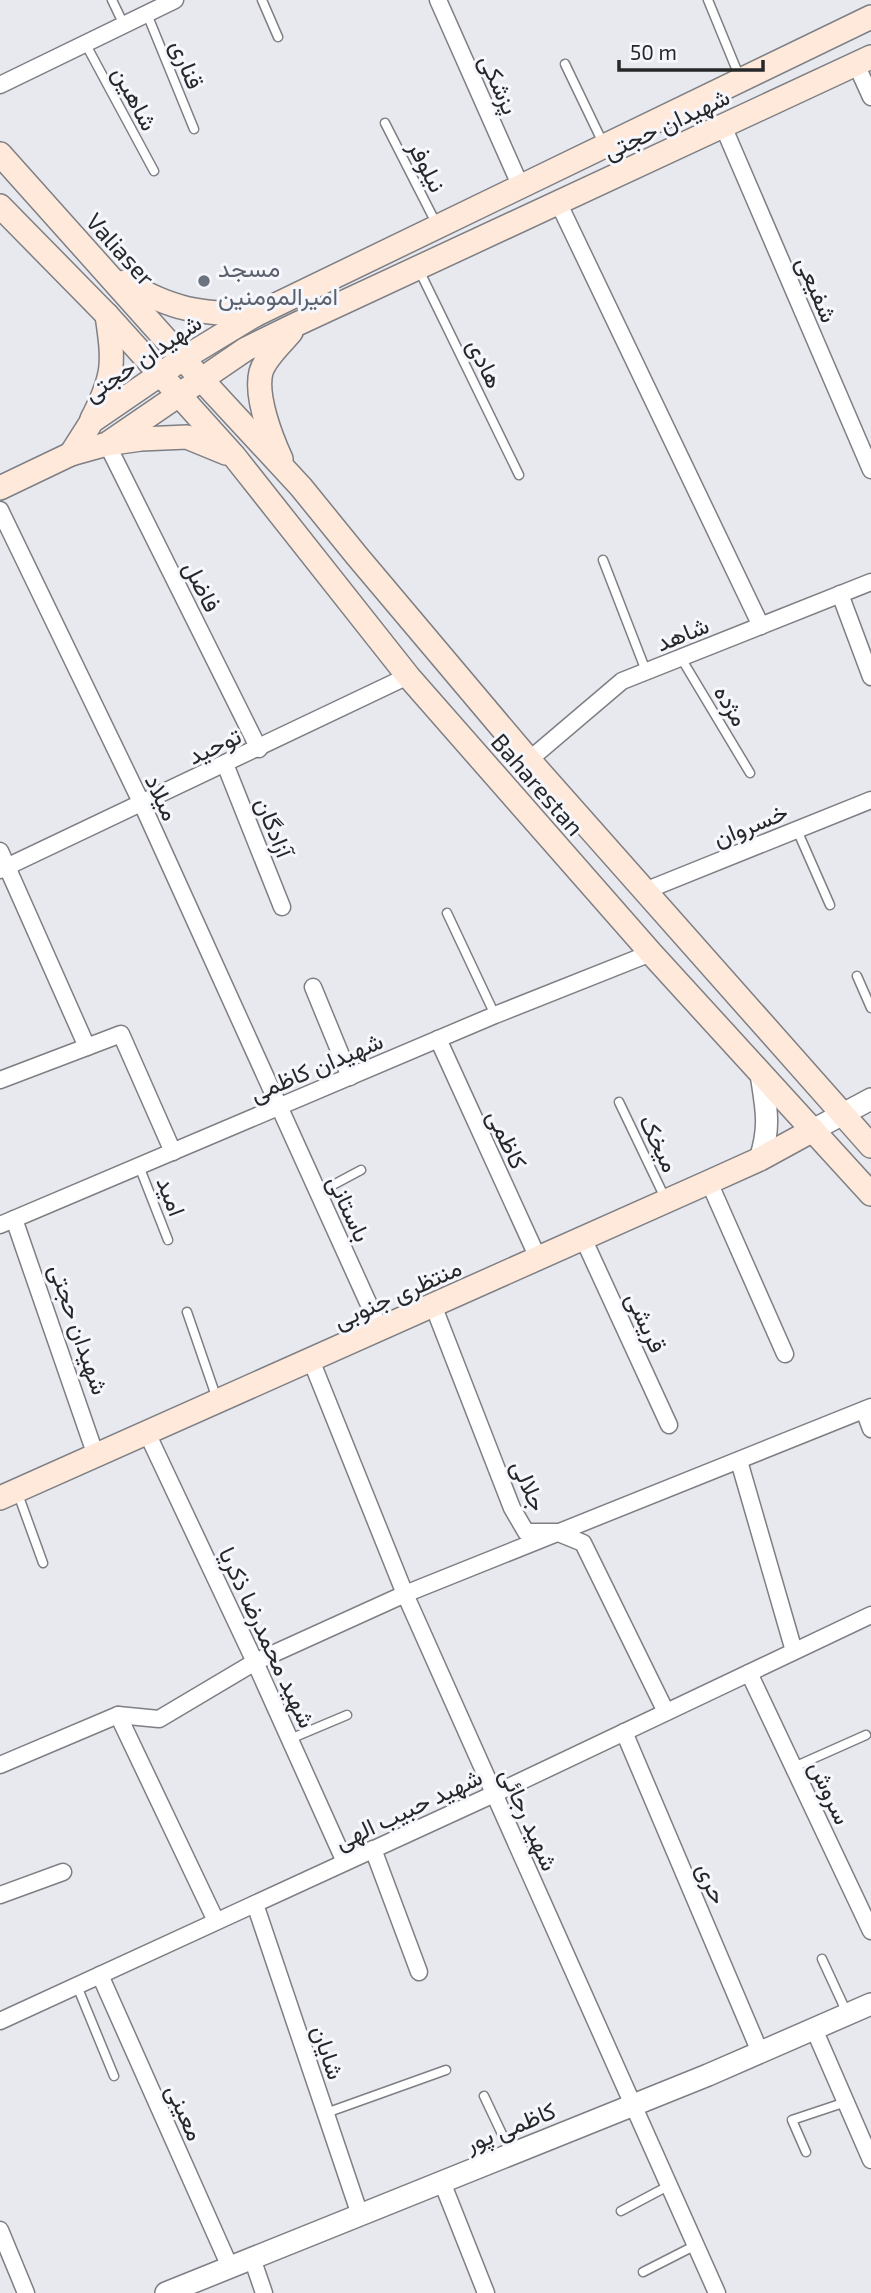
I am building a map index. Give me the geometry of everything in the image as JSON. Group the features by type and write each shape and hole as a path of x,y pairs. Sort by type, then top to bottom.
{"main road":[{"name":"شهیدان حجتی","path":"71,454 92,421 184,358 255,315 871,17"},
{"name":"شهیدان حجتی","path":"71,454 107,444 246,349 864,60"},
{"name":"Valiaser","path":"0,154 202,381"},
{"path":"0,206 107,314 178,396"},
{"path":"107,272 164,304 195,312 255,315"},
{"path":"92,421 111,378 112,351 107,314"},
{"path":"297,324 261,371 260,394 280,457 301,487"},
{"name":"Baharestan","path":"202,381 301,487 529,760 647,890 871,1146"},
{"name":"Baharestan","path":"178,396 234,456 408,676 651,953 871,1195"},
{"path":"107,444 187,437 234,456"},
{"path":"0,488 71,454"},
{"name":"منتظری جنوبی","path":"8,1495 760,1159 813,1130"}],"street":[{"path":"0,85 175,0"},
{"name":"پزشکی","path":"438,0 521,187"},
{"path":"864,60 871,97"},
{"name":"شفیعی","path":"723,126 871,470"},
{"path":"558,202 761,626"},
{"name":"فاضل","path":"107,444 259,749"},
{"name":"میلاد","path":"0,510 142,803 278,1107"},
{"name":"شاهد","path":"529,760 622,681 871,582"},
{"path":"840,594 871,677"},
{"name":"توحید","path":"4,868 408,676"},
{"name":"آزادگان","path":"225,764 282,906"},
{"name":"خسروان","path":"647,890 797,830 870,805"},
{"path":"0,851 4,868 87,1047"},
{"name":"شهیدان کاظمی","path":"7,1222 495,1015 651,953"},
{"path":"313,987 350,1077"},
{"path":"0,1080 121,1034 173,1152"},
{"name":"کاظمی","path":"438,1039 538,1258"},
{"path":"760,1159 767,1138 768,1117 761,1074"},
{"path":"813,1130 871,1099"},
{"name":"باستانی","path":"278,1107 380,1329"},
{"path":"709,1182 785,1354"},
{"name":"شهیدان حجتی","path":"7,1222 96,1456"},
{"name":"قریشی","path":"583,1238 669,1424"},
{"name":"جلالی","path":"433,1305 512,1508 527,1532 556,1532 583,1543 666,1712"},
{"name":"شهید رجائی","path":"311,1360 405,1594 717,2293"},
{"path":"0,1765 118,1715 159,1718 255,1662 405,1594 867,1409 871,1429"},
{"name":"شهید محمدرضا ذکریا","path":"147,1433 345,1862"},
{"path":"739,1461 794,1651"},
{"name":"شهید حبیب الهی","path":"0,2021 494,1794 871,1615"},
{"name":"سروش","path":"749,1673 871,1931"},
{"path":"118,1715 216,1922"},
{"name":"حری","path":"624,1732 760,2052"},
{"path":"373,1849 419,1972"},
{"path":"0,1895 63,1872"},
{"name":"شایان","path":"255,1904 360,2215"},
{"name":"معینی","path":"100,1975 230,2267"},
{"name":"کاظمی پور","path":"166,2293 634,2105 871,2004"},
{"path":"814,2029 871,2160"},
{"path":"442,2182 486,2293"},
{"path":"0,2230 26,2293"},
{"path":"252,2258 264,2293"}],"lane":[{"path":"112,0 124,25"},
{"path":"262,0 278,37"},
{"path":"708,0 741,80"},
{"name":"قناری","path":"147,14 194,129"},
{"name":"شاهین","path":"85,43 154,172"},
{"path":"565,64 605,146"},
{"name":"نیلوفر","path":"385,123 438,227"},
{"name":"هادی","path":"418,268 519,475"},
{"path":"603,560 646,671"},
{"name":"مژده","path":"681,657 750,773"},
{"path":"797,830 830,905"},
{"path":"447,913 495,1015"},
{"path":"857,976 871,1007"},
{"name":"میخک","path":"619,1102 666,1201"},
{"name":"امید","path":"139,1166 168,1240"},
{"path":"318,1193 361,1170"},
{"path":"187,1312 218,1401"},
{"path":"8,1495 43,1563"},
{"path":"290,1739 347,1715"},
{"path":"794,1767 866,1735"},
{"path":"822,1959 848,2014"},
{"path":"77,1986 114,2076"},
{"path":"326,2113 446,2070"},
{"path":"484,2096 512,2154"},
{"path":"806,2152 792,2120 846,2102"},
{"path":"621,2211 670,2185"},
{"path":"643,2272 696,2245"}],"place":[{"name":"مسجد امیرالمومنین","path":"204,281"}]}
